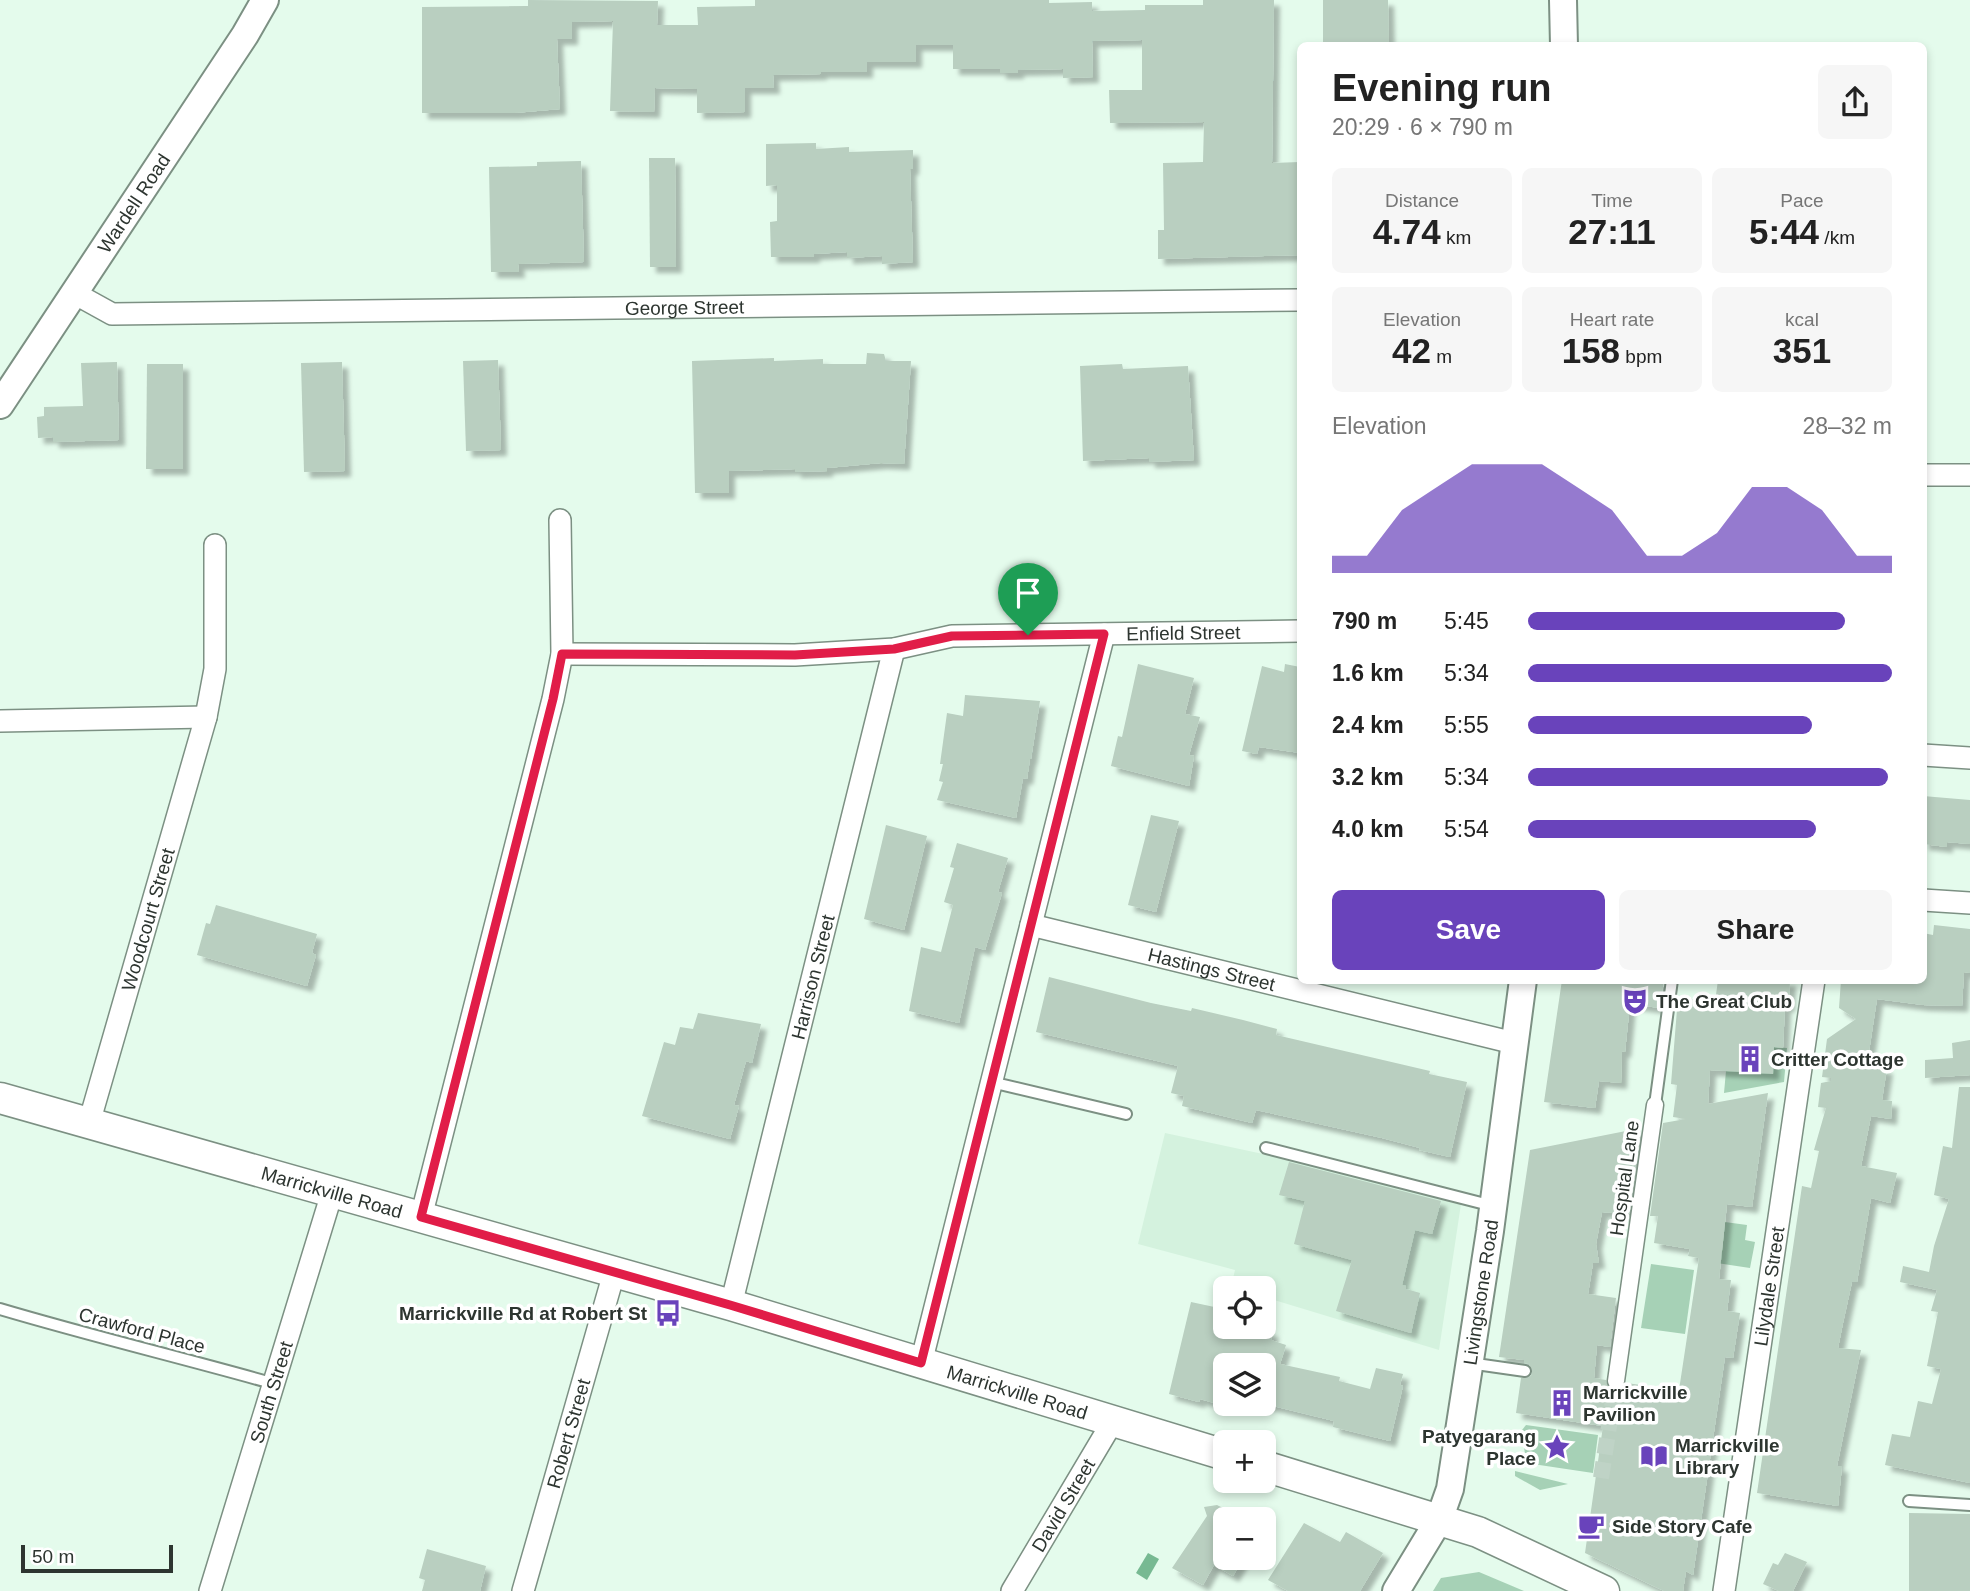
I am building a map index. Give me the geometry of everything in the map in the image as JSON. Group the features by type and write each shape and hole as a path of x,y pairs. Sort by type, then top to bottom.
{"main road":[{"name":"Marrickville Road","path":"0,1098 730,1305 1213,1451"},
{"path":"1276,1470 1478,1532 1604,1591"}],"street":[{"name":"Wardell Road","path":"0,405 265,0"},
{"path":"1563,0 1564,42"},
{"name":"George Street","path":"74,293 112,314 1297,300"},
{"path":"1927,475 1970,475"},
{"path":"421,1217 553,699 562,654 560,520"},
{"name":"Woodcourt Street","path":"89,1124 206,717 215,669 215,545"},
{"name":"Enfield Street","path":"562,654 795,655 894,649 952,636 1297,631"},
{"path":"921,1363 1104,634"},
{"name":"Harrison Street","path":"730,1305 894,649"},
{"path":"0,721 206,717"},
{"path":"1927,755 1970,758"},
{"path":"1927,900 1970,903"},
{"name":"Hastings Street","path":"1031,925 1514,1043"},
{"name":"Livingstone Road","path":"1396,1591 1439,1520 1450,1489 1493,1206 1522,984"},
{"name":"Lilydale Street","path":"1724,1591 1813,984"},
{"name":"Hospital Lane","path":"1616,1381 1655,1105"},
{"name":"South Street","path":"210,1591 332,1193"},
{"name":"Robert Street","path":"523,1591 614,1273"},
{"name":"David Street","path":"1012,1591 1113,1421"}],"lane":[{"name":"Hospital Lane","path":"1655,1105 1671,984"},
{"path":"991,1082 1126,1114"},
{"path":"1265,1148 1493,1206"},
{"name":"Crawford Place","path":"0,1309 275,1384"},
{"path":"1469,1363 1525,1371"},
{"path":"1909,1501 1970,1505"}],"shaded area":[{"path":"1774,1047 1787,1048 1784,1082 1724,1093 1726,1071"},
{"path":"1165,1133 1263,1154 1461,1204 1439,1350 1276,1301 1276,1276 1234,1276 1235,1270 1138,1244"},
{"path":"1725,1222 1747,1225 1745,1240 1755,1242 1750,1268 1710,1262 1722,1251"},
{"path":"1651,1264 1694,1270 1685,1334 1641,1328"},
{"path":"1526,1425 1598,1435 1593,1473 1526,1463 1522,1430"},
{"path":"1515,1471 1568,1484 1540,1490 1515,1476"},
{"path":"1148,1553 1159,1559 1147,1580 1136,1573"},
{"path":"1479,1572 1524,1591 1433,1591 1441,1578"}],"building":[{"path":"528,0 658,1 657,25 698,25 697,7 755,6 755,0 1049,0 1049,3 1092,2 1092,11 1145,10 1145,5 1203,5 1203,0 1274,0 1272,163 1297,162 1297,255 1158,259 1158,230 1164,230 1163,163 1203,162 1204,122 1110,123 1109,90 1142,90 1142,40 1092,41 1093,77 1063,78 1063,69 1000,73 1000,69 953,69 953,45 916,45 916,62 867,62 867,72 773,75 774,88 745,88 745,112 697,113 697,89 655,88 654,112 610,111 613,21 572,22 572,39 557,39 560,109 514,113 422,113 422,7 528,6"},
{"path":"1323,0 1388,0 1389,42 1323,42"},
{"path":"816,143 816,149 849,147 849,152 913,150 913,169 910,169 913,262 882,264 882,256 847,258 847,252 814,254 814,257 771,257 770,222 777,221 777,185 766,186 766,144"},
{"path":"649,158 675,158 676,267 650,267"},
{"path":"581,161 584,262 518,264 519,272 491,272 489,167 537,166 537,162"},
{"path":"867,353 884,354 886,361 911,361 904,464 881,463 827,468 827,471 729,471 729,493 695,493 692,361 774,358 774,361 823,359 823,364 866,364"},
{"path":"498,360 501,450 466,451 463,361"},
{"path":"117,362 119,440 53,442 53,437 38,438 37,417 44,416 44,407 83,406 81,363"},
{"path":"342,362 345,471 304,472 301,363"},
{"path":"147,364 183,364 183,469 146,469"},
{"path":"1122,364 1123,369 1188,366 1194,460 1149,462 1149,458 1083,461 1080,366"},
{"path":"1138,664 1194,678 1185,714 1200,717 1189,755 1194,756 1189,786 1111,766 1118,736 1122,737"},
{"path":"1285,664 1297,666 1297,753 1259,747 1257,754 1242,751 1262,666 1284,672"},
{"path":"965,695 1040,701 1027,779 1023,778 1016,818 937,800 943,782 939,781 947,713 963,716"},
{"path":"1927,796 1970,800 1970,844 1947,842 1947,847 1927,844"},
{"path":"1151,815 1179,821 1156,912 1128,905"},
{"path":"886,825 927,836 904,930 864,919"},
{"path":"957,843 1008,858 998,892 1002,893 985,950 975,947 959,1023 909,1011 921,947 941,952 953,905 944,902 954,868 950,867"},
{"path":"216,905 317,934 312,953 316,955 307,986 197,955 206,923 210,924"},
{"path":"1934,925 1970,929 1970,973 1964,972 1962,1006 1923,1005 1877,999 1867,1065 1887,1068 1882,1100 1892,1101 1891,1119 1871,1116 1861,1166 1897,1173 1890,1203 1871,1198 1857,1282 1852,1282 1838,1348 1861,1350 1837,1466 1842,1466 1838,1506 1757,1493 1802,1186 1811,1188 1819,1151 1814,1150 1826,1108 1818,1107 1821,1083 1831,1081 1831,1078 1822,1077 1827,1039 1856,1019 1839,1008 1841,984 1927,984 1927,934 1933,935"},
{"path":"1049,977 1151,1003 1191,1011 1192,1008 1243,1020 1277,1029 1276,1035 1467,1082 1450,1157 1382,1138 1256,1110 1252,1123 1182,1106 1184,1096 1171,1093 1178,1066 1036,1032"},
{"path":"1561,984 1663,984 1660,1008 1630,1004 1625,1052 1622,1051 1621,1083 1599,1081 1595,1108 1544,1102"},
{"path":"1717,984 1790,984 1789,1006 1785,1006 1783,1048 1774,1047 1773,1074 1710,1070 1708,1104 1768,1093 1752,1207 1727,1204 1719,1279 1731,1280 1727,1311 1740,1313 1733,1358 1725,1357 1693,1575 1686,1571 1683,1591 1664,1591 1585,1553 1603,1426 1516,1413 1521,1378 1531,1376 1532,1369 1524,1360 1499,1357 1530,1150 1641,1128 1629,1214 1602,1212 1596,1244 1599,1263 1593,1263 1588,1294 1616,1298 1610,1347 1597,1345 1594,1378 1606,1380 1609,1389 1615,1391 1624,1388 1626,1383 1679,1390 1699,1258 1688,1256 1690,1249 1654,1243 1658,1216 1650,1216 1663,1123 1686,1119 1673,1117 1677,1085 1671,1084 1678,997 1715,1002"},
{"path":"698,1013 761,1024 752,1063 746,1061 734,1105 739,1106 730,1139 642,1116 664,1042 675,1045 680,1027 693,1029"},
{"path":"1970,1040 1970,1075 1925,1078 1925,1060 1953,1058 1952,1043"},
{"path":"1959,1087 1970,1087 1970,1483 1885,1465 1892,1434 1910,1437 1918,1401 1932,1404 1941,1369 1927,1366 1938,1312 1931,1311 1937,1290 1900,1282 1903,1266 1929,1272 1949,1199 1934,1195 1943,1146 1952,1148"},
{"path":"1289,1162 1441,1201 1432,1234 1415,1230 1402,1285 1420,1293 1411,1333 1336,1311 1352,1260 1294,1244 1305,1201 1279,1195"},
{"path":"1191,1302 1213,1307 1213,1339 1271,1339 1286,1345 1280,1364 1340,1377 1339,1381 1370,1389 1376,1368 1403,1374 1400,1385 1403,1386 1390,1441 1333,1427 1334,1421 1276,1407 1276,1353 1213,1353 1213,1403 1169,1394"},
{"path":"1217,1505 1221,1507 1213,1507 1213,1567 1203,1585 1172,1568 1207,1516 1204,1507"},
{"path":"1909,1513 1970,1514 1970,1591 1909,1591"},
{"path":"1304,1523 1340,1542 1346,1532 1383,1553 1360,1591 1288,1591 1268,1580"},
{"path":"427,1549 486,1566 480,1591 422,1591 425,1580 419,1578"},
{"path":"1785,1553 1807,1562 1793,1591 1779,1591 1763,1584 1773,1563 1778,1565"},
{"path":"1223,1570 1237,1570 1233,1576"}],"tunnel":[{"path":"1601,1478 1616,1381"}],"place":[{"name":"The Great Club","path":"1635,1001"},
{"name":"Critter Cottage","path":"1750,1059"},
{"name":"Marrickville Rd at Robert St","path":"668,1313"},
{"name":"Marrickville Pavilion","path":"1562,1403"},
{"name":"Patyegarang Place","path":"1557,1447"},
{"name":"Marrickville Library","path":"1654,1456"},
{"name":"Side Story Cafe","path":"1591,1526"}],"route":[{"path":"1104,634 921,1363 730,1305 421,1217 553,699 562,654 795,655 894,649 952,636 1028,635 1104,634"}]}
